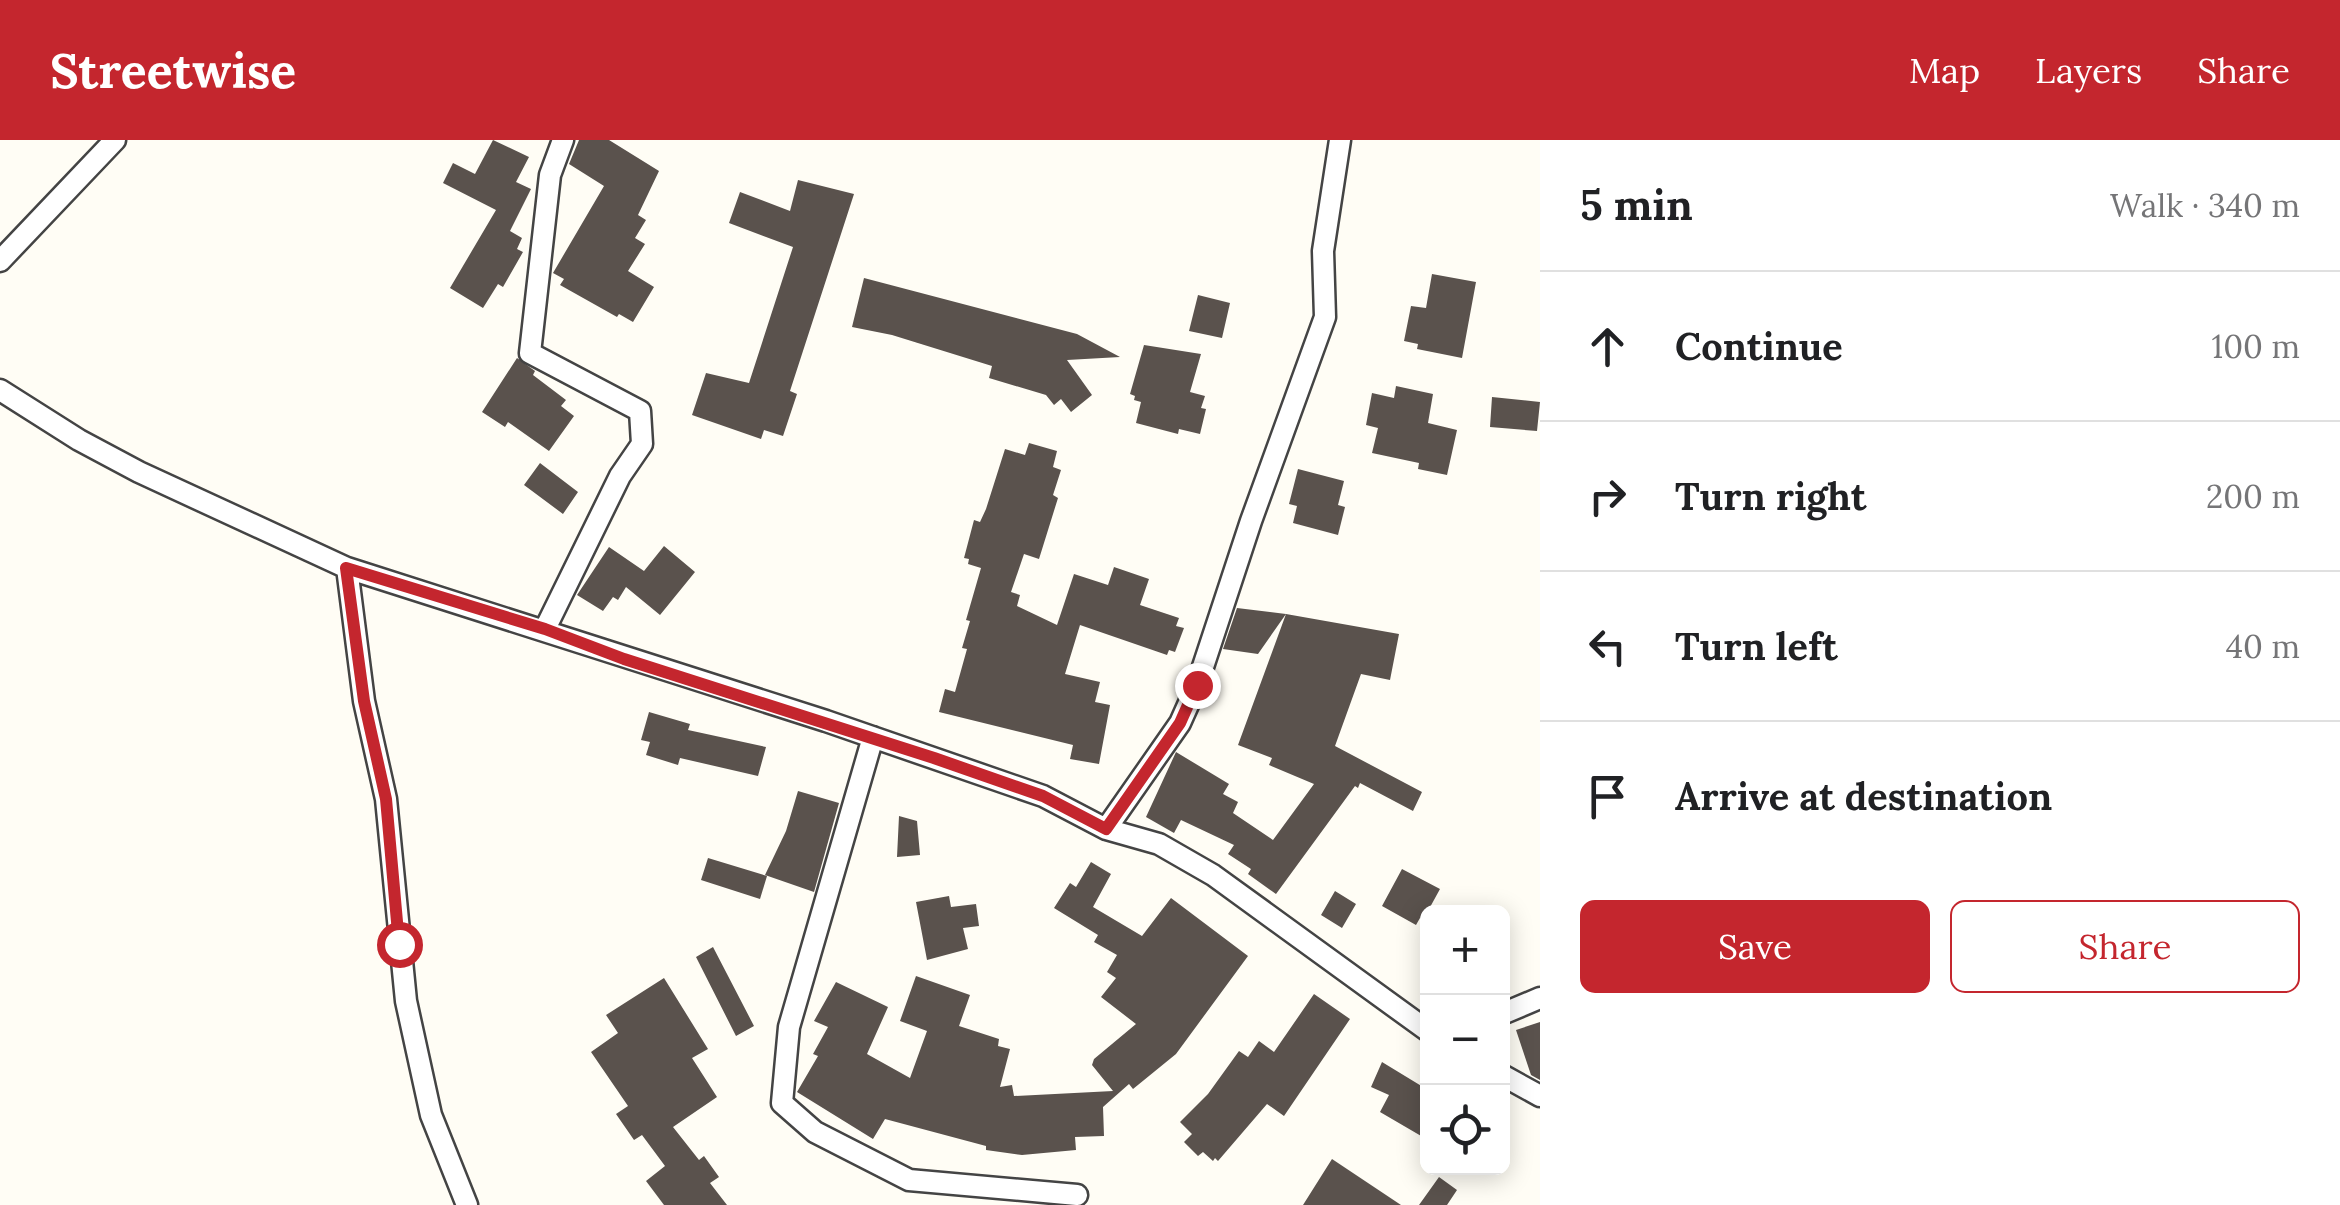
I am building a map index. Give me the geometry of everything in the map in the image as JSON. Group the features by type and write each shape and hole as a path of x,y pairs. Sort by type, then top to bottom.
{"street":[{"path":"0,262 115,140"},
{"path":"545,629 620,476 642,444 640,412 530,353 550,175 562,140"},
{"path":"1106,829 1180,723 1197,685 1325,317 1324,251 1340,140"},
{"path":"0,390 78,440 138,472 346,568 874,738 1043,796 1106,829 1159,844 1213,875 1420,1025"},
{"path":"346,568 364,701 386,799 406,1001 431,1115 467,1205"},
{"path":"874,738 789,1028 782,1103 816,1132 909,1180 1077,1196"},
{"path":"1510,1011 1540,998"},
{"path":"1510,1079 1540,1096"}],"building":[{"path":"493,140 529,157 516,182 531,189 510,231 522,238 517,249 523,252 503,287 498,284 483,308 450,288 496,210 443,183 453,163 475,174"},
{"path":"579,140 609,140 659,171 638,215 646,220 635,238 645,244 628,271 654,287 633,322 560,285 564,279 553,273 604,186 569,164"},
{"path":"798,180 854,194 790,391 797,394 783,436 764,430 761,439 692,415 706,373 749,383 793,247 729,223 740,192 790,211"},
{"path":"1432,274 1476,282 1462,358 1417,349 1418,344 1404,341 1411,306 1426,308"},
{"path":"864,278 1077,334 1120,357 1067,360 1092,395 1071,412 1061,399 1054,405 1046,395 989,378 992,366 892,335 852,327"},
{"path":"1198,295 1230,303 1222,338 1189,331"},
{"path":"1144,345 1201,354 1190,392 1205,396 1200,434 1179,429 1178,434 1136,423 1141,402 1130,394"},
{"path":"517,358 566,400 561,406 574,416 549,451 508,422 505,427 482,412"},
{"path":"1396,386 1433,394 1428,423 1457,430 1447,475 1418,469 1419,463 1372,453 1378,428 1366,425 1372,393 1394,398"},
{"path":"1492,397 1540,402 1537,431 1490,427"},
{"path":"1029,443 1057,451 1053,467 1061,470 1053,495 1058,498 1039,559 1024,554 1011,592 1020,595 1017,606 1057,625 1074,574 1108,585 1114,567 1149,579 1140,605 1179,618 1176,626 1184,628 1175,652 1169,650 1167,655 1080,625 1065,674 1100,682 1095,702 1110,705 1099,764 1070,759 1073,745 939,712 945,689 955,692 967,649 962,648 970,621 966,620 981,568 968,564 969,559 964,558 974,520 980,522 986,509 1005,449 1025,455"},
{"path":"540,463 578,492 563,514 524,485"},
{"path":"1298,469 1344,481 1338,505 1345,507 1338,535 1293,523 1297,506 1289,504"},
{"path":"664,546 695,572 660,615 626,587 618,600 613,597 603,611 577,595 609,547 644,571"},
{"path":"1237,608 1286,614 1258,654 1223,649"},
{"path":"1286,614 1399,634 1390,680 1361,674 1335,746 1422,792 1413,811 1360,783 1358,788 1355,786 1276,894 1248,874 1251,869 1228,854 1234,845 1181,820 1174,833 1146,817 1176,752 1229,784 1223,794 1238,802 1233,813 1273,840 1314,784 1269,765 1272,758 1238,745"},
{"path":"649,712 690,724 688,730 766,747 758,776 680,758 678,765 646,755 650,742 641,740"},
{"path":"798,791 839,803 814,892 765,875 786,831"},
{"path":"899,816 917,821 920,855 897,857"},
{"path":"708,858 767,876 760,899 701,880"},
{"path":"1091,862 1111,874 1093,907 1142,936 1171,898 1248,956 1176,1054 1133,1089 1129,1084 1103,1107 1104,1136 1075,1137 1076,1150 1022,1155 986,1150 986,1146 885,1119 873,1139 797,1092 818,1056 813,1054 828,1027 814,1021 836,982 888,1007 867,1054 910,1078 927,1031 900,1021 916,976 970,995 959,1026 999,1039 998,1046 1010,1049 1000,1087 1012,1085 1014,1096 1113,1091 1092,1065 1094,1059 1136,1024 1101,997 1116,978 1107,972 1117,955 1094,942 1098,935 1054,908 1070,883 1076,887"},
{"path":"1402,869 1440,889 1431,905 1420,905 1416,925 1382,906"},
{"path":"1335,891 1356,904 1342,928 1321,915"},
{"path":"949,896 951,907 976,904 979,926 963,928 968,949 927,960 916,902"},
{"path":"713,947 754,1026 736,1036 696,957"},
{"path":"664,978 708,1049 692,1058 717,1097 673,1127 699,1160 704,1156 719,1177 710,1183 727,1205 664,1205 646,1181 665,1166 642,1135 634,1140 616,1114 628,1106 591,1052 618,1033 606,1015"},
{"path":"1314,994 1350,1019 1284,1116 1267,1104 1218,1161 1203,1152 1198,1156 1184,1142 1192,1134 1180,1122 1208,1094 1239,1051 1248,1057 1259,1041 1274,1052"},
{"path":"1540,1022 1540,1080 1531,1075 1516,1030"},
{"path":"1382,1062 1420,1085 1420,1135 1380,1112 1389,1095 1371,1087"},
{"path":"1332,1159 1401,1205 1303,1205"},
{"path":"1439,1177 1457,1190 1447,1205 1419,1205"}],"route":[{"path":"399,944 386,799 364,701 346,568 545,629 624,659 934,758 1043,796 1106,829 1180,723 1197,685"}]}
